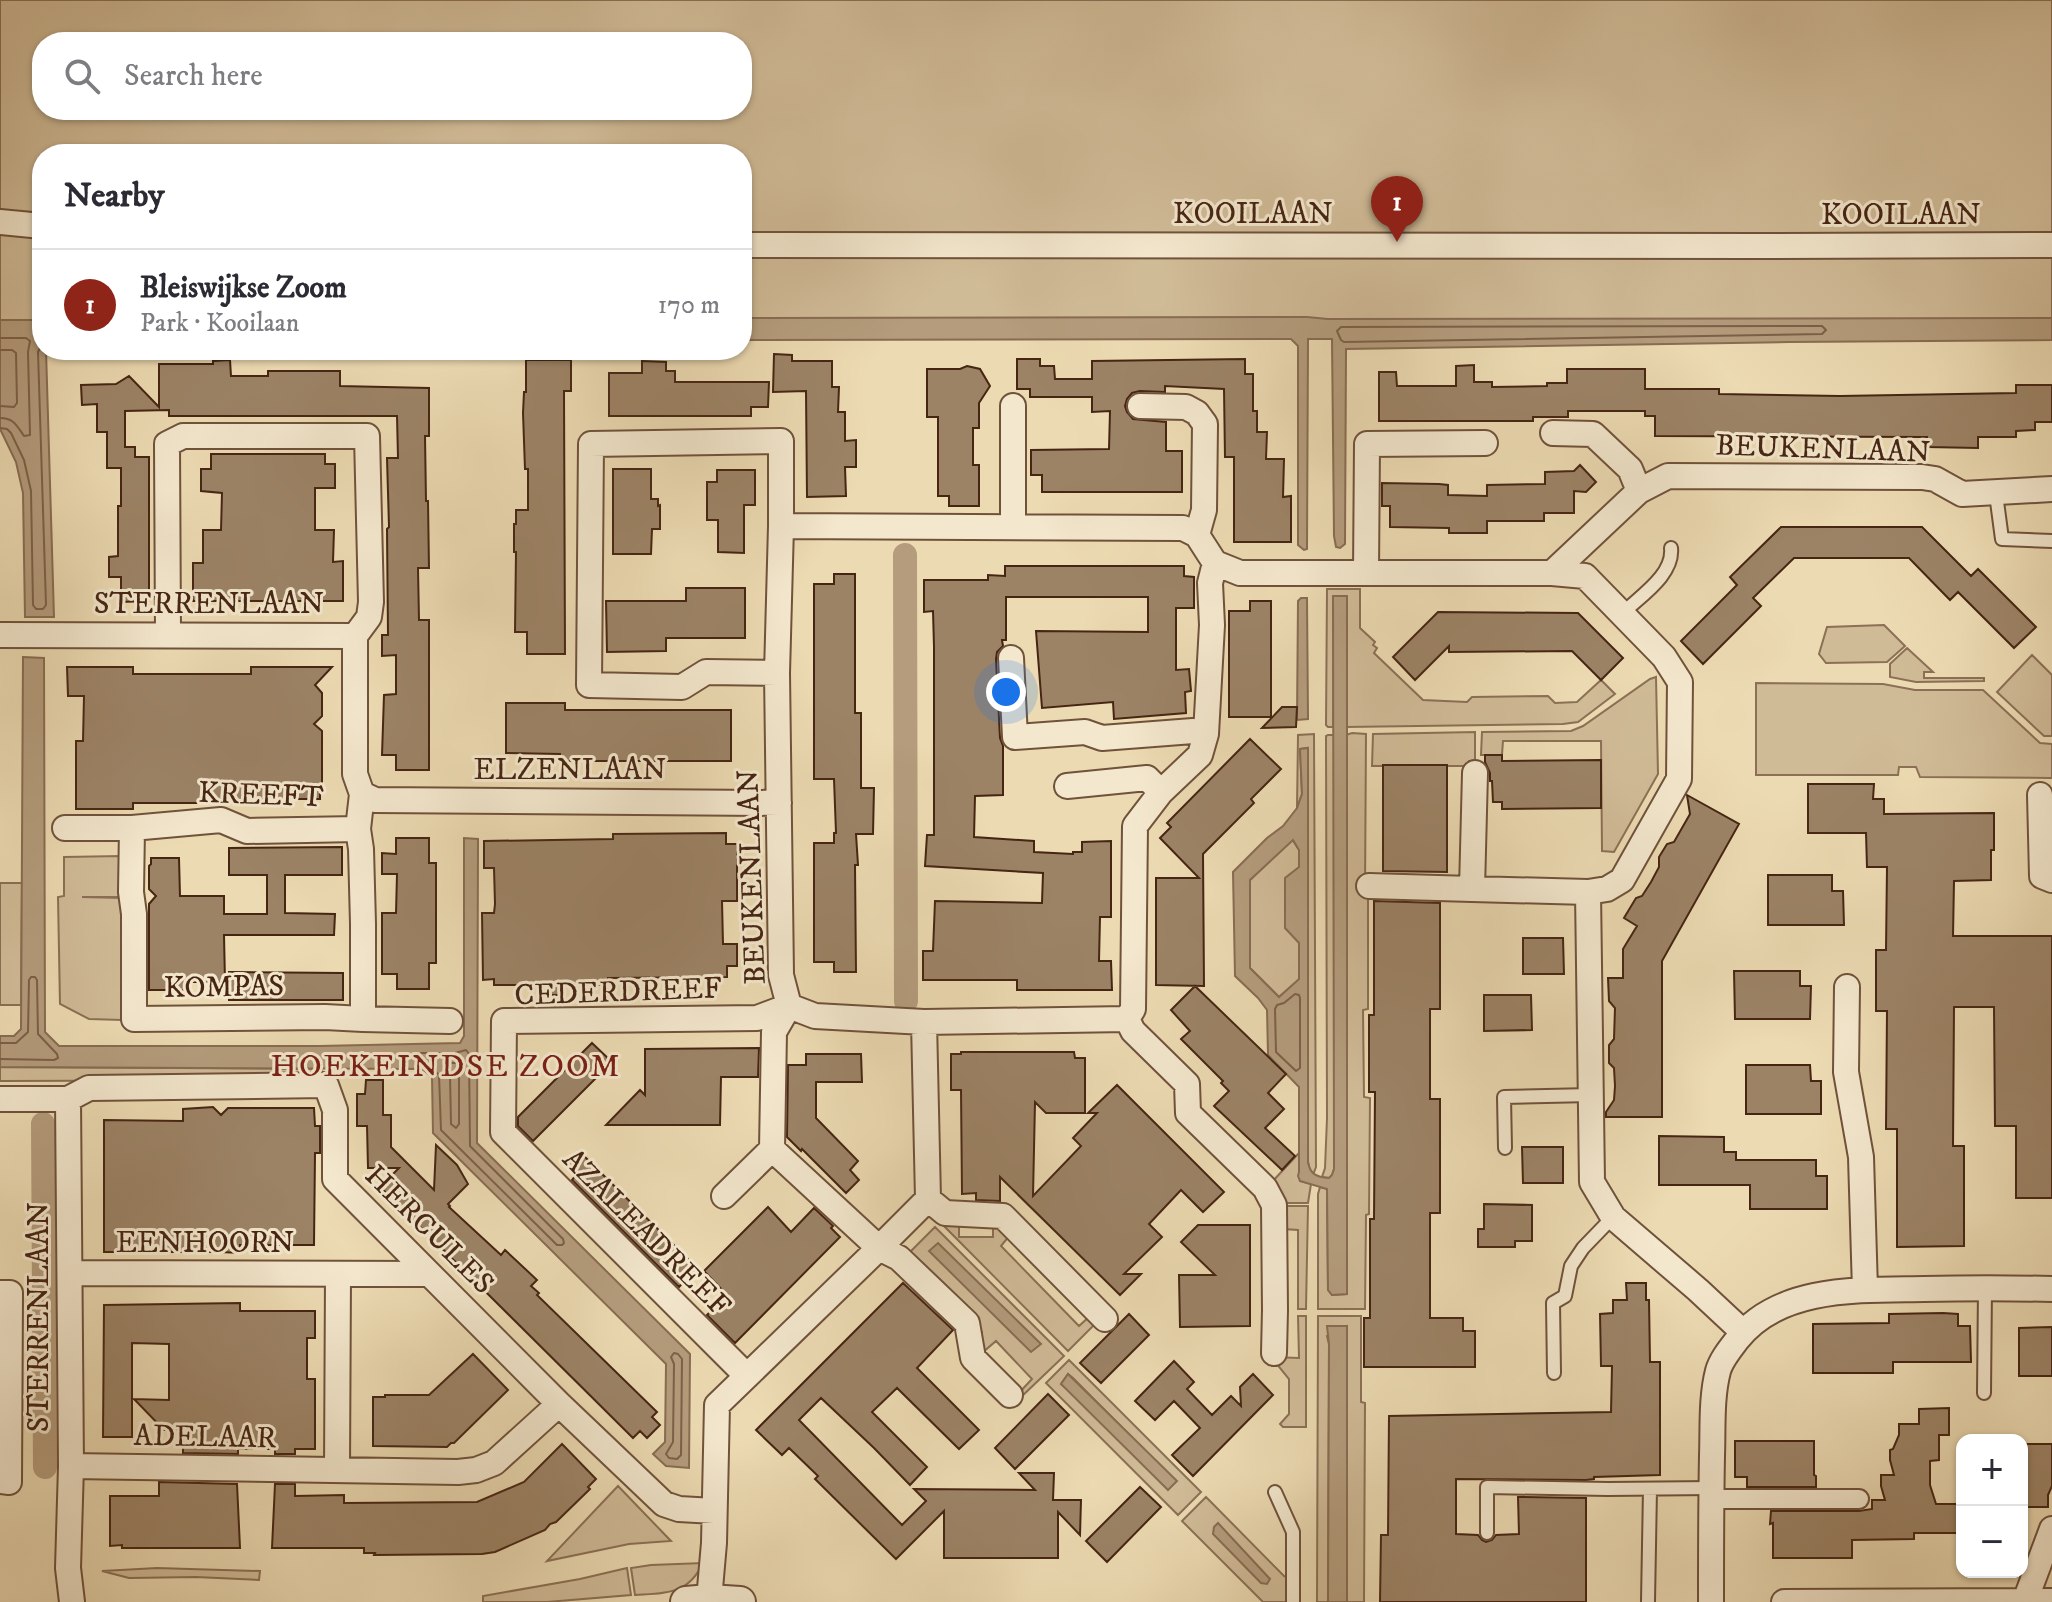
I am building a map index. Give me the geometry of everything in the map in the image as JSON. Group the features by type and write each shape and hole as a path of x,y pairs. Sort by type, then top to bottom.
{"street":[{"path":"0,222 32,225"},
{"name":"KOOILAAN","path":"752,245 2052,245"},
{"path":"1013,406 1013,527"},
{"path":"1140,406 1186,407 1197,413 1205,424 1204,510 1197,535"},
{"path":"1553,433 1593,434 1630,469 1639,491"},
{"path":"168,634 167,444 183,436 367,436 371,602 369,617 355,636"},
{"name":"BEUKENLAAN","path":"777,673 706,672 682,687 589,685 591,444 781,441 777,673 781,975 789,1006 815,1016 924,1022 1127,1019"},
{"path":"1366,573 1367,444 1485,443"},
{"name":"BEUKENLAAN","path":"1552,573 1639,491 1668,476 1922,477 1935,479 1962,494 2052,489"},
{"path":"781,526 1183,528 1197,535 1215,563 1240,573 1552,573 1585,576 1664,657 1680,682 1679,779 1622,880 1607,889 1588,892 1369,886"},
{"path":"1215,563 1210,583 1212,625 1206,734 1200,755 1161,792 1135,826 1133,1009 1127,1019 1133,1031 1187,1084 1188,1113 1265,1188 1274,1205 1274,1353"},
{"name":"STERRENLAAN","path":"0,635 355,636 355,774 362,794"},
{"path":"1011,658 1015,737 1085,732 1102,738 1193,731 1206,734"},
{"path":"1472,889 1475,773"},
{"path":"1067,786 1147,778 1161,792"},
{"path":"362,794 358,829 363,924 363,1019"},
{"name":"ELZENLAAN","path":"362,794 375,800 779,803"},
{"path":"2040,795 2042,876 2052,880"},
{"name":"KREEFT","path":"65,828 132,828 221,820 247,831 358,829"},
{"name":"KOMPAS","path":"132,828 134,1019 325,1017 450,1021"},
{"path":"1588,892 1592,1182 1613,1217 1743,1332"},
{"path":"1847,987 1846,1072 1861,1157 1865,1290"},
{"path":"724,1196 772,1149 774,1032 789,1006"},
{"name":"CEDERDREEF","path":"503,1132 504,1021 757,1018 789,1006"},
{"path":"740,1602 698,1601 714,1543 717,1405 928,1199 924,1022"},
{"name":"HERCULES","path":"68,1099 89,1088 326,1085 335,1110 335,1179 559,1404 664,1504 679,1509 714,1511"},
{"path":"0,1099 68,1099"},
{"name":"STERRENLAAN","path":"68,1099 71,1273 68,1568 72,1602"},
{"name":"AZALEADREEF","path":"503,1132 747,1376"},
{"path":"772,1149 879,1248 899,1258 967,1323 973,1358 1010,1395"},
{"path":"928,1199 945,1213 1003,1216 1105,1319"},
{"name":"EENHOORN","path":"71,1273 429,1274"},
{"path":"337,1470 338,1275"},
{"path":"1711,1602 1713,1406 1719,1369 1743,1332 1769,1313 1822,1295 1865,1290 2052,1289"},
{"path":"0,1293 10,1293 9,1482 0,1481"},
{"name":"ADELAAR","path":"71,1466 441,1473 476,1470 494,1463 559,1404"},
{"path":"1712,1493 1859,1499"},
{"path":"2025,1601 2052,1529"},
{"path":"1784,1602 2052,1601"}],"lane":[{"path":"1996,494 2002,539 2052,541"},
{"path":"1622,614 1667,571 1672,557 1671,548"},
{"path":"1505,1148 1504,1097 1591,1095"},
{"path":"1554,1373 1553,1303 1565,1296 1571,1266 1583,1248 1613,1217"},
{"path":"1984,1393 1985,1288"},
{"path":"1487,1533 1487,1487 1712,1493"},
{"path":"1648,1602 1650,1489"},
{"path":"1275,1492 1293,1532 1293,1602"}],"shaded area":[{"path":"0,0 2052,0 2052,336 752,332 752,144 32,144 32,329 0,329"},
{"path":"1327,589 1360,589 1360,628 1375,642 1373,645 1377,648 1374,653 1423,700 1467,702 1472,697 1548,696 1555,703 1577,702 1601,680 1615,694 1578,722 1563,724 1346,727 1347,597 1334,596 1333,727 1328,727"},
{"path":"1884,625 1905,646 1887,662 1826,663 1819,654 1827,627"},
{"path":"1907,648 1933,672 1924,672 1924,678 1984,678 1984,681 1916,682 1890,677 1890,664"},
{"path":"2032,655 2052,675 2052,736 2044,736 1997,692"},
{"path":"1656,677 1658,774 1614,852 1602,851 1601,741 1503,741 1502,755 1481,755 1482,732 1571,731"},
{"path":"1756,683 1883,684 1915,690 1983,690 2040,743 2052,744 2052,778 1920,777 1916,767 1899,767 1898,775 1756,775"},
{"path":"1475,732 1475,760 1469,761 1469,766 1372,766 1373,734"},
{"path":"1314,734 1316,1167 1313,1175 1308,1162 1307,748 1300,749 1302,794 1297,808 1298,735"},
{"path":"1366,734 1368,1009 1363,1010 1364,1097 1370,1098 1365,1309 1318,1309 1320,1187 1327,1189 1328,1290 1332,1295 1347,1294 1346,735"},
{"path":"1328,735 1334,735 1334,1169 1329,1178 1322,1177 1327,1118"},
{"path":"1292,839 1299,850 1299,980 1279,997 1250,968 1250,880"},
{"path":"121,856 122,897 82,897 122,898 122,1020 89,1019 60,1004 58,897 64,896 64,857"},
{"path":"0,883 22,883 21,1005 0,1005"},
{"path":"0,1067 322,1069 322,1080 0,1081"},
{"path":"1299,1153 1300,1181 1311,1184 1308,1203 1280,1203 1271,1183"},
{"path":"1281,1206 1308,1206 1306,1309 1298,1309 1298,1230 1283,1229"},
{"path":"993,1221 1010,1235 1001,1246 1079,1326 1091,1315 1097,1322 1068,1351 941,1223 959,1222 959,1237 993,1237"},
{"path":"935,1227 1064,1356 1020,1398 1017,1395 1032,1379 996,1341 982,1353 982,1332 908,1254"},
{"path":"1298,1316 1306,1316 1306,1427 1283,1427 1280,1424 1289,1414 1289,1379 1271,1357 1299,1358"},
{"path":"1318,1316 1361,1316 1361,1402 1365,1403 1364,1602 1347,1602 1347,1326 1327,1336 1328,1602 1317,1602"},
{"path":"1069,1360 1201,1492 1178,1515 1046,1383","holes":["1068,1374 1176,1482 1061,1384"]},
{"path":"618,1486 671,1541 629,1544 547,1561"},
{"path":"1206,1497 1288,1578 1288,1602 1263,1602 1182,1521"},
{"path":"703,1563 683,1587 635,1595 631,1568"},
{"path":"157,1568 260,1571 259,1580 129,1578 102,1571"},
{"path":"627,1568 631,1595 547,1602 483,1602 483,1596"}],"water":[{"path":"752,318 2052,318 2052,340 1346,349 1345,544 1340,548 1336,547 1334,536 1332,339 1308,339 1307,549 1304,550 1298,545 1298,346 1291,339 752,340"},
{"path":"0,320 32,320 32,360 46,360 54,617 25,617 23,493 16,462 0,429"},
{"path":"1333,596 1347,596 1347,1294 1332,1295 1328,1290 1327,1189 1300,1181 1298,1176 1299,1087 1268,1055 1267,1010 1235,976 1233,872 1283,826 1297,808 1302,794 1300,749 1308,748 1308,1162 1312,1172 1321,1177 1329,1178 1334,1169","holes":["1293,840 1299,850 1299,867 1285,878 1285,928 1299,943 1299,979 1279,997 1250,968 1250,880"]},
{"path":"1307,598 1308,719 1297,720 1298,601"},
{"path":"23,657 44,658 45,1032 59,1046 460,1043 464,1036 464,838 478,839 477,1143 690,1354 689,1468 666,1466 653,1454 665,1442 666,1364 433,1133 432,1077 422,1069 0,1067 0,1036 14,1036 21,1029"},
{"path":"938,1243 1041,1344 1031,1352 929,1251"},
{"path":"1327,1326 1347,1326 1347,1602 1328,1602"},
{"path":"1068,1374 1177,1481 1168,1490 1061,1384"},
{"path":"1218,1523 1270,1579 1267,1584 1261,1583 1213,1534"}],"building":[{"path":"774,354 792,355 792,361 832,361 832,387 839,387 838,412 845,412 845,441 856,440 856,467 845,467 846,496 807,497 806,391 773,392"},
{"path":"1017,359 1040,359 1040,366 1054,366 1055,379 1092,379 1092,361 1245,359 1245,374 1253,374 1253,411 1257,411 1257,432 1267,432 1266,459 1284,459 1283,497 1291,496 1291,542 1234,542 1234,457 1225,457 1224,389 1165,386 1165,392 1140,391 1132,393 1127,399 1125,406 1133,419 1166,422 1166,451 1182,451 1182,492 1042,492 1042,475 1031,475 1031,450 1109,449 1110,411 1092,412 1092,397 1030,397 1030,389 1017,389"},
{"path":"230,360 231,376 268,376 268,371 340,371 340,386 429,388 429,436 425,436 429,568 418,568 419,620 429,620 429,770 396,770 396,755 382,755 384,695 396,694 396,655 382,656 382,635 388,635 387,458 398,458 397,416 169,416 169,410 125,411 125,447 135,447 135,457 149,457 149,601 121,602 121,577 109,577 109,557 118,556 121,468 107,468 107,432 97,432 97,404 82,405 81,385 116,384 129,376 159,407 159,364 213,364 213,361"},
{"path":"526,360 571,360 571,391 564,391 565,654 527,654 527,632 515,632 514,524 516,510 528,510 523,413"},
{"path":"642,361 666,362 666,371 675,371 675,382 769,382 768,407 751,407 751,416 609,416 609,373 642,373"},
{"path":"1474,365 1474,382 1492,382 1492,387 1567,383 1567,369 1645,369 1645,389 1719,389 1719,394 1840,396 2016,393 2016,385 2052,385 2052,422 2035,422 2035,430 2016,431 2016,437 1978,437 1978,448 1927,447 1927,437 1655,436 1655,416 1645,416 1645,411 1568,411 1568,417 1533,417 1533,421 1379,421 1379,372 1396,372 1397,386 1456,386 1456,366"},
{"path":"967,366 980,369 990,386 979,403 979,428 973,428 973,465 979,465 979,506 949,506 949,496 938,496 938,417 927,417 927,369 960,369"},
{"path":"211,454 325,454 325,464 335,464 335,488 315,488 315,530 334,530 333,562 343,561 343,601 193,601 193,563 203,563 203,530 221,530 222,493 201,491 201,469 211,469"},
{"path":"1580,465 1596,482 1586,492 1574,491 1574,513 1544,513 1544,521 1487,521 1487,533 1449,533 1449,528 1390,527 1390,506 1382,506 1382,483 1448,485 1448,495 1487,496 1487,485 1545,484 1545,472 1574,471"},
{"path":"613,469 651,469 651,499 658,499 660,505 660,529 652,529 651,554 613,554"},
{"path":"717,470 755,470 755,505 744,505 744,553 718,552 718,520 707,520 707,482 717,482"},
{"path":"1781,527 1922,527 1971,576 1978,569 2036,627 2014,648 1958,592 1950,600 1909,558 1794,558 1753,598 1761,606 1703,664 1681,641 1737,585 1730,577"},
{"path":"1005,566 1184,566 1184,576 1194,577 1194,608 1176,608 1176,670 1189,669 1191,691 1185,692 1186,713 1114,719 1113,702 1042,708 1036,631 1148,632 1148,597 1006,597 1006,640 1002,640 1003,646 997,652 996,659 1003,746 1003,795 975,796 974,837 1034,841 1034,852 1073,854 1082,852 1082,842 1111,841 1111,917 1100,917 1099,961 1111,961 1112,990 1017,990 1017,980 923,980 923,951 933,951 935,901 1042,903 1043,873 925,866 927,835 934,835 934,647 933,611 924,612 924,580 988,580 988,575 1005,576"},
{"path":"834,574 855,574 855,713 861,713 861,788 874,788 873,834 856,834 856,972 834,972 834,962 814,962 814,843 834,843 836,833 834,779 814,779 814,584 834,584"},
{"path":"686,588 745,588 745,638 666,638 666,651 607,652 606,601 686,601"},
{"path":"1250,601 1271,601 1271,717 1229,717 1229,611 1250,611"},
{"path":"1438,612 1578,613 1623,658 1601,680 1572,651 1449,652 1449,646 1415,680 1393,657"},
{"path":"67,667 133,667 133,674 251,674 251,667 332,667 315,685 322,693 322,716 314,724 322,731 320,799 133,803 133,809 76,809 76,741 83,741 84,696 68,696"},
{"path":"506,703 565,703 565,710 731,710 731,761 560,761 560,754 506,753"},
{"path":"1282,707 1297,707 1296,727 1262,728"},
{"path":"1250,739 1281,769 1251,799 1254,803 1203,854 1204,986 1156,985 1156,878 1199,878 1160,838 1171,827 1167,823"},
{"path":"1485,755 1502,755 1502,761 1601,760 1601,808 1502,809 1502,802 1493,802 1492,781"},
{"path":"1383,765 1447,765 1447,872 1383,871"},
{"path":"1808,784 1874,784 1873,799 1884,799 1884,814 1994,813 1991,880 1954,881 1953,936 2052,936 2052,1198 2016,1198 2016,1126 1995,1126 1994,1007 1954,1007 1953,1146 1964,1146 1964,1246 1897,1247 1897,1129 1886,1129 1887,1011 1876,1011 1876,950 1886,950 1887,867 1867,867 1866,833 1808,833"},
{"path":"1687,795 1739,824 1662,961 1662,1117 1606,1117 1614,1100 1615,1086 1614,1068 1609,1063 1609,1045 1614,1039 1615,1008 1609,1001 1608,978 1623,978 1623,949 1637,926 1624,918 1636,898 1642,896 1651,882 1659,867 1659,857 1667,844 1674,842 1690,814"},
{"path":"726,833 726,844 737,844 737,901 722,901 723,944 737,944 737,966 727,966 727,977 608,978 608,985 561,985 561,995 541,995 541,985 494,985 494,979 483,980 482,913 494,913 495,904 494,868 484,868 484,841 613,839 613,834"},
{"path":"396,838 429,838 429,863 436,863 436,963 429,963 429,989 397,989 397,974 382,974 382,913 396,913 397,874 382,874 382,853 396,854"},
{"path":"342,847 342,875 285,875 285,913 335,914 334,935 224,935 225,982 188,982 188,990 149,990 149,904 156,896 149,889 151,858 179,858 180,896 224,896 224,914 267,914 267,875 229,875 229,848"},
{"path":"1768,875 1832,875 1832,891 1843,891 1844,925 1768,925"},
{"path":"1374,901 1440,903 1440,1009 1430,1009 1430,1099 1440,1099 1440,1213 1430,1213 1430,1318 1463,1318 1463,1331 1475,1331 1475,1367 1364,1367 1364,1318 1370,1318 1370,1219 1374,1219 1375,1092 1369,1092 1369,1015 1374,1015"},
{"path":"1523,938 1563,938 1564,974 1523,974"},
{"path":"1734,971 1800,971 1800,986 1811,986 1810,1019 1735,1019"},
{"path":"229,972 343,973 343,1000 229,1000"},
{"path":"1195,986 1286,1074 1268,1093 1284,1109 1265,1128 1295,1156 1282,1170 1214,1106 1229,1091 1181,1039 1190,1031 1171,1010"},
{"path":"1484,995 1531,995 1532,1030 1484,1031"},
{"path":"592,1043 612,1062 533,1141 518,1126 518,1117"},
{"path":"759,1048 758,1077 721,1077 720,1125 606,1125 640,1090 645,1095 645,1049"},
{"path":"1074,1052 1075,1058 1085,1058 1085,1113 1046,1113 1035,1102 1033,1196 1081,1146 1073,1138 1097,1113 1088,1113 1117,1085 1224,1192 1203,1212 1181,1190 1149,1224 1162,1237 1124,1274 1141,1274 1120,1295 1000,1177 1000,1201 976,1200 976,1193 962,1194 961,1090 951,1090 951,1054"},
{"path":"806,1054 861,1054 862,1082 816,1082 816,1118 858,1161 850,1170 859,1180 846,1193 787,1137 788,1065 806,1065"},
{"path":"1746,1065 1810,1065 1811,1081 1821,1081 1821,1114 1746,1114"},
{"path":"366,1080 383,1080 383,1115 391,1115 391,1147 434,1190 436,1145 457,1165 468,1184 448,1204 449,1207 501,1255 505,1250 537,1280 531,1286 539,1293 537,1295 657,1412 652,1417 660,1425 647,1438 640,1431 633,1438 380,1187 399,1168 368,1168 367,1126 357,1126 357,1094 365,1094"},
{"path":"213,1107 221,1115 228,1108 314,1108 315,1126 320,1126 320,1153 315,1153 314,1245 266,1245 257,1237 250,1245 240,1245 240,1253 104,1252 104,1120 183,1121 183,1109"},
{"path":"1659,1136 1724,1137 1724,1152 1736,1152 1736,1160 1816,1160 1816,1176 1827,1176 1827,1209 1750,1209 1750,1185 1659,1185"},
{"path":"1522,1147 1563,1147 1563,1183 1523,1183"},
{"path":"580,1152 697,1268 679,1287 572,1180 576,1175 566,1165"},
{"path":"1484,1204 1532,1205 1532,1241 1515,1241 1515,1247 1478,1247 1478,1229 1484,1229"},
{"path":"768,1207 791,1232 814,1208 840,1237 735,1343 707,1315 727,1295 704,1271"},
{"path":"1198,1225 1250,1225 1250,1326 1180,1327 1179,1275 1215,1275 1181,1242"},
{"path":"903,1283 953,1330 917,1368 979,1430 959,1449 897,1388 872,1412 927,1467 910,1485 821,1398 799,1420 902,1525 926,1501 914,1489 1035,1490 1019,1473 1054,1473 1053,1500 1081,1500 1080,1535 1058,1512 1058,1558 944,1558 944,1511 896,1559 815,1479 818,1476 789,1448 782,1455 756,1430"},
{"path":"1626,1283 1646,1283 1650,1362 1660,1362 1660,1475 1594,1477 1586,1480 1456,1479 1456,1534 1478,1535 1486,1542 1496,1535 1519,1534 1518,1497 1586,1498 1586,1602 1380,1602 1381,1535 1388,1535 1389,1416 1611,1412 1612,1366 1601,1366 1600,1314 1613,1313 1613,1300 1627,1300"},
{"path":"240,1303 240,1311 315,1311 315,1338 307,1338 307,1379 315,1379 315,1449 295,1449 295,1454 275,1454 275,1449 238,1449 238,1454 183,1453 183,1429 164,1430 134,1399 169,1400 169,1344 132,1343 132,1437 103,1437 104,1305"},
{"path":"1129,1314 1149,1335 1101,1383 1080,1363"},
{"path":"1889,1314 1958,1314 1958,1326 1970,1326 1971,1362 1893,1362 1893,1373 1813,1373 1813,1324 1889,1323"},
{"path":"2052,1327 2052,1376 2019,1376 2019,1328"},
{"path":"473,1354 508,1390 454,1443 447,1447 373,1446 373,1397 429,1395"},
{"path":"1174,1361 1194,1382 1187,1389 1212,1415 1231,1396 1241,1406 1240,1387 1253,1374 1273,1395 1193,1476 1172,1455 1200,1428 1174,1401 1155,1420 1135,1401"},
{"path":"1048,1394 1069,1415 1015,1469 995,1448"},
{"path":"1949,1408 1949,1435 1939,1435 1939,1460 1930,1461 1930,1485 1936,1504 1956,1504 1956,1533 1914,1533 1914,1539 1852,1540 1852,1558 1773,1558 1771,1511 1859,1511 1872,1509 1872,1500 1885,1500 1881,1475 1894,1475 1890,1450 1899,1435 1899,1424 1919,1424 1919,1409"},
{"path":"1735,1441 1814,1441 1816,1487 1747,1487 1747,1477 1735,1477"},
{"path":"562,1444 596,1479 588,1487 590,1489 545,1530 495,1552 374,1555 364,1553 364,1548 272,1548 275,1484 295,1484 295,1496 344,1495 344,1503 477,1502 524,1482"},
{"path":"2028,1444 2052,1444 2052,1486 2048,1507 2028,1507"},
{"path":"159,1482 237,1484 240,1548 110,1546 110,1496 159,1496"},
{"path":"1140,1487 1161,1507 1107,1562 1086,1541"}],"waterway":[{"path":"905,555 906,1001"},
{"path":"43,1124 45,1467"}],"place":[{"name":"Bleiswijkse Zoom","path":"1397,242"}],"district":[{"name":"HOEKEINDSE ZOOM","path":"446,1065"}]}
